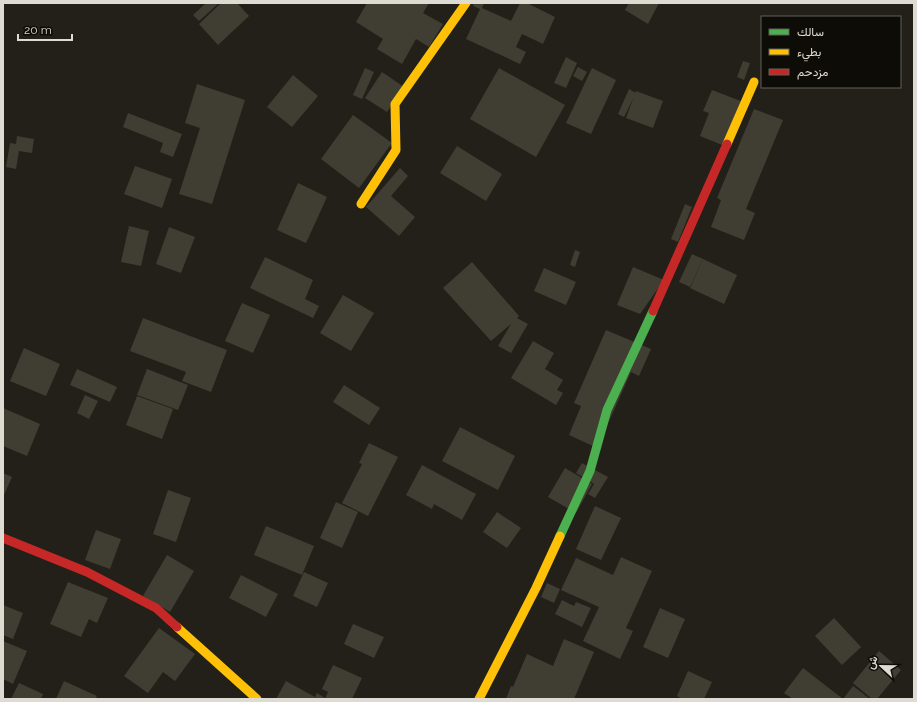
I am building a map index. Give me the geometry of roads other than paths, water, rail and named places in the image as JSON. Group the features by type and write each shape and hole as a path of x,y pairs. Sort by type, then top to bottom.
{"street":[{"path":"361,204 396,150 395,104 466,3"},
{"path":"479,699 536,588 590,471 607,410 650,317 754,82"},
{"path":"3,538 86,572 156,608 257,699"}]}
